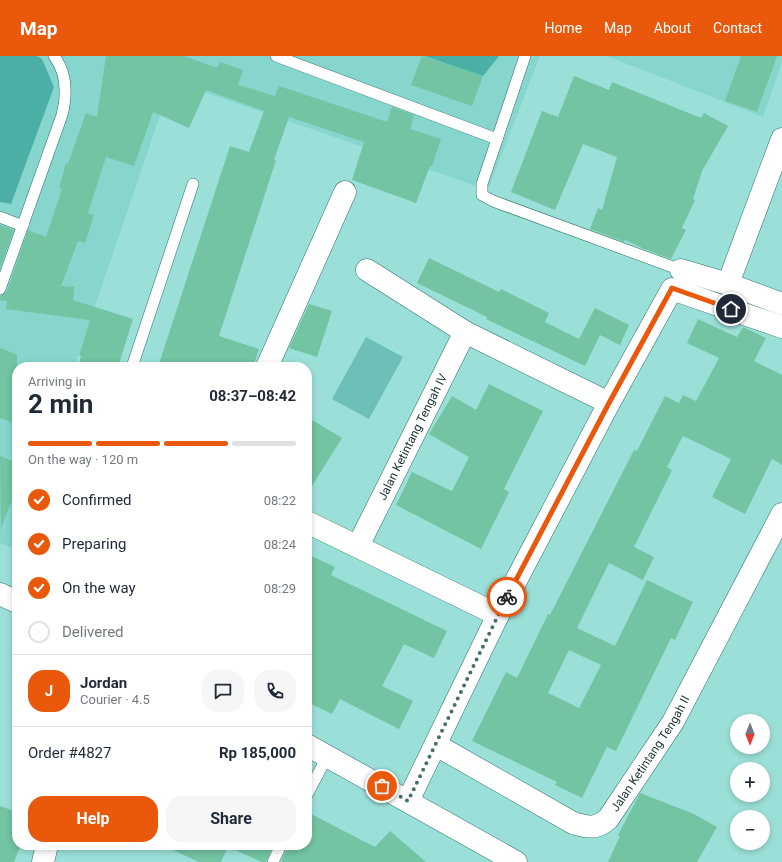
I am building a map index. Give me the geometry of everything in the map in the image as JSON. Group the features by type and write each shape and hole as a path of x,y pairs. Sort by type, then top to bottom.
{"street":[{"path":"728,284 782,139"},
{"path":"269,362 345,192"},
{"path":"367,270 465,332 609,403"},
{"path":"681,270 728,284 782,304"},
{"path":"408,801 498,615 609,403 672,288 782,327"},
{"name":"Jalan Ketintang Tengah IV","path":"358,546 465,332"},
{"name":"Jalan Ketintang Tengah II","path":"436,745 573,823 587,827 600,826 608,819 673,722 782,514"},
{"path":"312,524 498,615"},
{"path":"0,594 12,600"},
{"path":"312,747 408,801 507,860"},
{"path":"42,862 46,850"}],"lane":[{"path":"0,289 62,115 66,98 60,63 54,56"},
{"path":"276,56 497,139"},
{"path":"525,56 482,184 482,195 493,201 681,270"},
{"path":"134,362 193,184"},
{"path":"0,217 23,226"},
{"path":"312,785 328,755"},
{"path":"272,862 278,850"}],"shaded area":[{"path":"0,56 540,56 488,190 172,81 76,362 12,362 12,548 0,543"},
{"path":"607,56 782,56 782,62 763,117"},
{"path":"366,337 403,357 369,419 332,399"}],"green space":[{"path":"0,56 37,56 42,59 54,87 11,204 0,202"},
{"path":"424,56 499,56 483,76"}],"building":[{"path":"106,56 184,56 217,68 220,62 243,70 238,85 275,96 279,86 387,122 392,107 414,115 410,129 441,139 432,166 430,166 416,203 352,180 364,142 289,117 219,336 259,349 255,362 160,362 230,146 249,152 264,111 206,90 189,128 153,112 134,166 106,157 88,213 94,215 85,243 78,241 61,286 74,287 73,300 133,319 120,362 79,362 81,356 79,355 90,320 6,309 7,301 0,300 0,296 7,291 28,230 46,237 62,189 59,188 66,163 68,164 86,113 97,117"},
{"path":"422,56 483,76 472,106 411,85"},
{"path":"741,56 777,56 757,112 725,101"},
{"path":"574,76 609,90 612,82 701,118 704,113 728,126 702,171 693,199 695,200 682,228 686,230 671,259 625,240 624,242 590,229 598,208 602,210 617,157 583,144 555,210 511,192 542,111 558,117"},
{"path":"0,225 14,230 0,268"},
{"path":"429,258 499,292 501,289 549,313 545,322 579,339 595,308 629,325 620,345 600,335 585,366 486,319 487,317 417,283"},
{"path":"309,304 332,311 317,357 289,348"},
{"path":"698,319 737,337 743,327 766,338 754,361 782,375 782,465 772,459 745,514 712,497 731,459 683,436 667,467 672,470 634,547 654,557 643,580 609,563 577,628 615,646 647,580 693,602 675,640 671,638 616,751 607,747 582,798 555,785 557,782 472,741 506,672 517,678 548,614 550,615 634,450 637,451 665,396 679,403 683,395 696,401 719,358 687,343","holes":["569,650 601,665 579,708 548,693"]},
{"path":"0,348 17,355 17,362 12,362 12,422 0,418"},
{"path":"489,384 543,411 504,489 509,492 481,549 396,505 412,472 452,491 469,457 429,434 452,396 476,410"},
{"path":"312,420 342,438 312,486"},
{"path":"0,456 12,461 12,500 1,528"},
{"path":"312,556 335,567 331,575 447,631 434,658 404,644 382,686 413,701 399,729 340,699 332,714 312,704"},
{"path":"640,793 694,814 717,827 697,862 608,862 620,836 618,835"},
{"path":"0,806 12,810 12,850 19,850 14,862 0,862"},
{"path":"312,815 375,847 390,831 426,862 281,862 286,850 312,850"},
{"path":"173,850 227,850 221,862 199,862"},
{"path":"235,850 271,850 266,862 262,862"}],"way so far":[{"path":"382,786 408,801 507,597"}],"route":[{"path":"507,597 609,403 672,288 731,309"}]}
